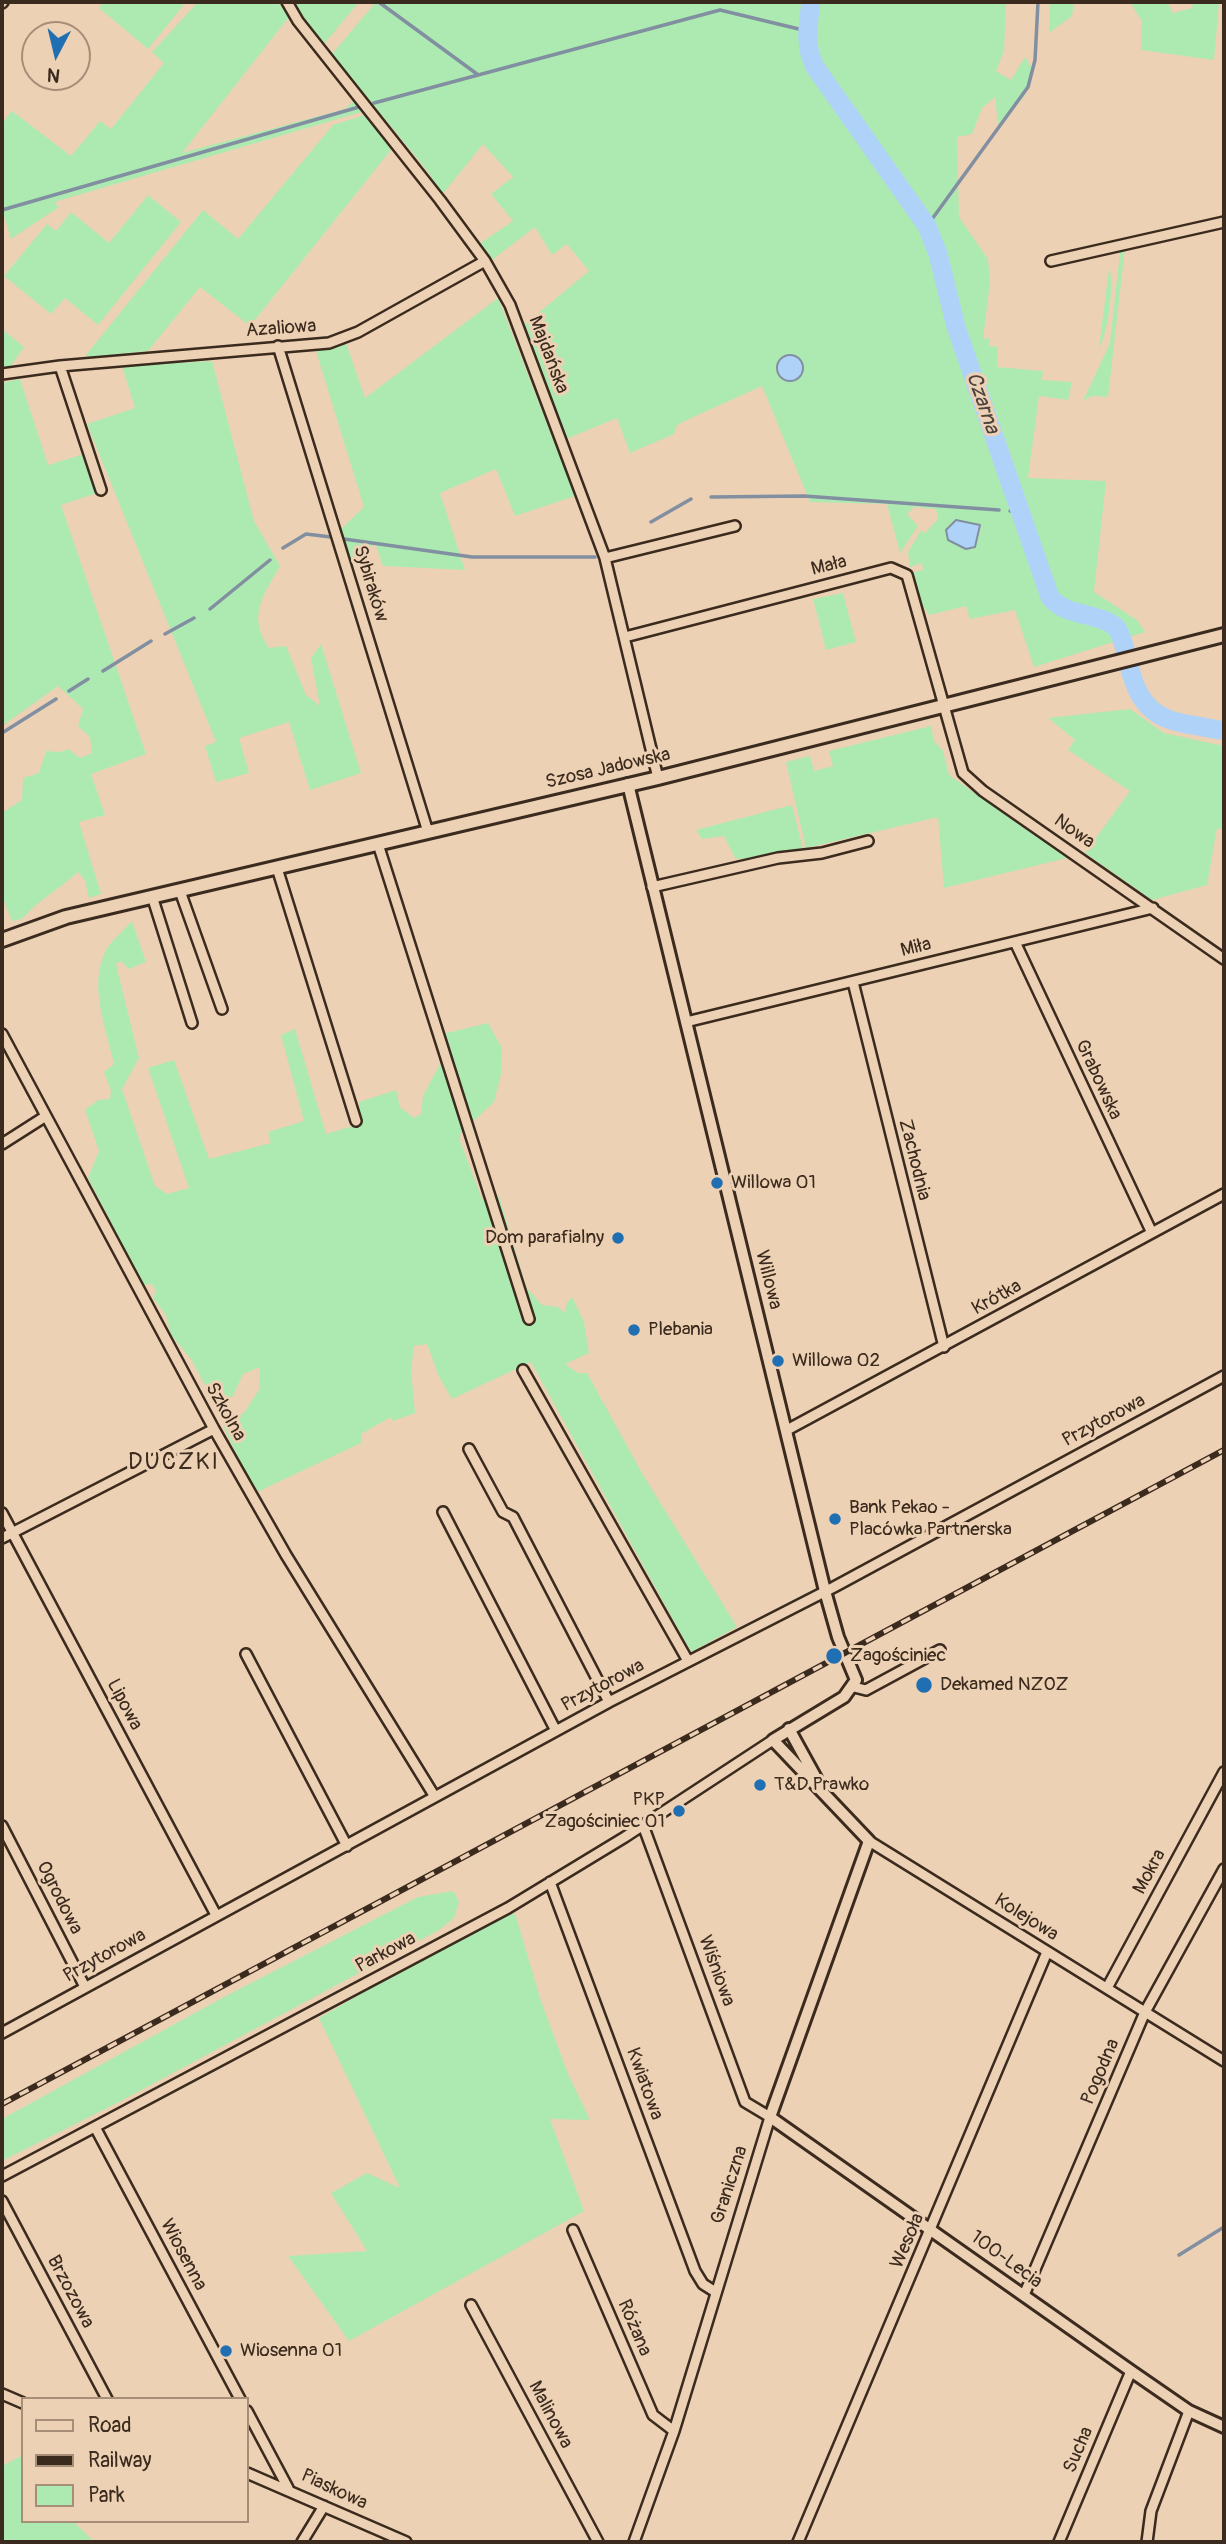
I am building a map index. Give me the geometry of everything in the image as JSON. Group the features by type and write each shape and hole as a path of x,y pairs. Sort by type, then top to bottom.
{"main road":[{"name":"Szosa Jadowska","path":"2,940 66,917 658,778 1224,635"}],"street":[{"name":"Majdańska","path":"287,2 298,21 485,261 521,331 605,558 658,778"},
{"path":"1051,261 1224,222"},
{"name":"Azaliowa","path":"2,374 60,366 330,343 358,332 485,261"},
{"name":"Sybiraków","path":"278,346 428,832"},
{"path":"60,366 101,490"},
{"path":"605,558 735,526"},
{"name":"Mała","path":"625,637 891,568 899,569 907,575 936,684 945,706"},
{"name":"Nowa","path":"945,706 955,755 967,778 1224,959"},
{"name":"Willowa","path":"628,785 825,1591 838,1637 855,1672 854,1687"},
{"path":"652,887 778,858 822,853 868,841"},
{"path":"378,844 529,1319"},
{"path":"277,868 356,1121"},
{"path":"180,891 222,1009"},
{"path":"152,896 192,1023"},
{"name":"Miła","path":"686,1022 1153,908"},
{"name":"Grabowska","path":"1015,942 1152,1233"},
{"name":"Zachodnia","path":"853,982 943,1347"},
{"name":"Szkolna","path":"2,1034 214,1429 286,1555 435,1797"},
{"path":"2,1144 46,1116"},
{"name":"Krótka","path":"787,1430 1224,1194"},
{"path":"523,1370 688,1661"},
{"name":"Przytorowa","path":"2,2033 556,1731 825,1591 1224,1376"},
{"path":"2,1538 214,1429"},
{"path":"469,1449 503,1512 513,1517 609,1703"},
{"path":"443,1512 556,1731"},
{"name":"Lipowa","path":"2,1513 216,1914"},
{"path":"773,1740 844,1697 854,1687 866,1690 940,1650"},
{"path":"246,1654 347,1846"},
{"name":"Kolejowa","path":"789,1729 822,1788"},
{"name":"Kolejowa","path":"773,1740 786,1757 822,1788 869,1841 1047,1952 1223,2056"},
{"name":"Parkowa","path":"2,2176 508,1908 643,1825 773,1740"},
{"name":"Mokra","path":"1107,1988 1224,1772"},
{"name":"Wiśniowa","path":"643,1825 745,2102 770,2117"},
{"name":"Ogrodowa","path":"2,1826 85,1987"},
{"name":"Graniczna","path":"634,2542 674,2431 770,2117 869,1841"},
{"name":"Pogodna","path":"1024,2295 1146,2012 1224,1869"},
{"name":"Kwiatowa","path":"550,1882 695,2272 703,2284 715,2291"},
{"name":"Wesoła","path":"798,2542 1047,1952"},
{"name":"100-Lecia","path":"770,2117 1189,2411 1224,2427"},
{"name":"Wiosenna","path":"95,2127 239,2397"},
{"name":"Brzozowa","path":"2,2201 106,2397"},
{"name":"Różana","path":"573,2230 653,2415 674,2431"},
{"name":"Malinowa","path":"471,2305 598,2542"},
{"name":"Sucha","path":"1059,2542 1131,2371"},
{"path":"2,2394 21,2402"},
{"path":"1147,2542 1151,2511 1189,2411"},
{"path":"248,2413 288,2488"},
{"name":"Piaskowa","path":"248,2473 288,2488 406,2542"},
{"path":"302,2542 324,2505"}],"green space":[{"path":"104,2 186,2 148,49 99,8"},
{"path":"198,2 279,3 289,17 182,153 345,109 356,99 365,111 54,202 59,207 11,239 4,216 2,217 2,123 12,111 71,156 100,121 111,129 164,63 152,52"},
{"path":"292,2 359,2 324,44"},
{"path":"376,2 1006,2 1004,51 996,71 1011,80 1025,57 1034,71 1024,97 998,124 995,97 982,108 972,134 957,137 959,217 988,259 990,282 983,339 990,338 989,346 998,347 997,367 1043,371 1042,380 1072,382 1068,400 1039,396 1028,478 1106,481 1094,592 1137,620 1145,632 1034,667 1015,610 970,619 966,606 929,615 918,599 911,573 923,570 922,563 910,567 908,552 921,530 925,533 938,519 936,509 914,507 907,514 918,526 900,553 887,504 810,502 762,386 677,425 674,434 630,453 617,418 566,439 525,324 589,271 567,244 552,255 535,227 492,260 479,244 513,221 491,194 513,177 483,144 441,196 429,173 332,54","holes":["956,520 981,527 975,547 966,549 948,540 948,526"]},
{"path":"1050,2 1074,2 1072,16 1049,33"},
{"path":"1130,2 1167,2 1173,13 1192,8 1193,2 1219,2 1214,60 1141,50 1141,20"},
{"path":"368,114 391,150 250,326 200,287 148,351 88,357 86,355 203,210 238,239 333,125"},
{"path":"148,195 181,222 98,325 65,298 51,314 4,276 47,224 56,231 71,212 109,243"},
{"path":"1125,248 1108,397 1092,396 1083,401 1110,343 1120,252"},
{"path":"1109,268 1110,308 1099,348"},
{"path":"498,298 575,496 515,516 496,469 440,493 465,570 383,566 375,543 350,567 338,532 364,507 315,348 346,343 365,398"},
{"path":"2,329 24,347 10,367 2,368"},
{"path":"212,361 254,521 280,566 260,606 258,616 262,637 269,648 286,646 306,695 320,706 311,658 321,644 361,773 310,790 289,722 239,738 249,773 216,782 205,746 216,742 87,424 135,408 122,366"},
{"path":"20,379 48,465 84,454 97,493 61,505 146,754 91,774 105,815 79,822 101,894 89,898 85,880 78,872 22,919 12,921 2,896 2,810 3,812 22,800 23,778 39,773 46,751 60,752 68,749 80,758 92,753 90,737 78,726 83,709 58,686 2,726 2,383"},
{"path":"843,593 856,642 826,650 813,599"},
{"path":"1130,709 1164,733 1224,746 1224,831 1217,828 1207,885 1152,900 1085,853 1130,791 1068,750 1075,740 1048,718"},
{"path":"931,726 934,741 943,751 949,775 1067,858 944,888 938,817 806,848 786,762 810,756 814,771 833,766 829,751"},
{"path":"792,805 803,849 755,861 735,858 724,836 702,839 696,830"},
{"path":"132,921 146,962 129,969 121,961 116,964 139,1058 122,1089 155,1186 167,1194 189,1188 148,1068 174,1060 209,1159 271,1143 268,1132 304,1121 281,1035 295,1029 326,1134 360,1124 359,1102 396,1090 400,1107 414,1118 421,1114 423,1096 442,1060 434,1036 488,1023 502,1048 501,1074 494,1102 460,1134 460,1141 482,1199 499,1196 526,1287 542,1305 558,1307 565,1313 567,1302 572,1297 584,1322 589,1353 565,1364 578,1373 587,1373 642,1473 737,1627 691,1652 531,1362 452,1399 439,1377 427,1344 414,1346 411,1370 415,1413 393,1421 391,1417 361,1434 361,1443 255,1493 223,1426 229,1414 243,1414 259,1390 260,1367 243,1374 231,1400 213,1400 191,1359 171,1335 166,1315 153,1298 156,1291 152,1284 144,1285 88,1178 99,1151 85,1110 98,1100 110,1099 111,1091 104,1072 114,1064 100,1007 101,963 106,950"},
{"path":"453,1891 459,1901 454,1918 439,1930 119,2102 2,2161 2,2119 224,1997 418,1897"},
{"path":"515,1913 541,2001 568,2074 590,2120 550,2119 584,2211 349,2341 288,2256 367,2251 331,2193 367,2173 400,2188 319,2018 453,1941"},
{"path":"21,2456 21,2523 75,2523 94,2542 2,2542 2,2466"}],"water":[{"path":"790,355 799,359 803,368 799,377 790,381 781,377 777,368 781,359"},
{"path":"956,520 980,525 975,547 966,549 948,540 946,530"}],"waterway":[{"name":"Czarna","path":"811,2 808,43 815,67 927,226 938,254 956,327 1050,597 1073,612 1100,619 1117,628 1138,692 1156,713 1179,722 1224,731"},
{"path":"927,226 1028,87 1035,60 1038,2"},
{"path":"380,3 477,74"},
{"path":"374,103 720,10 807,31"},
{"path":"2,210 359,107"},
{"path":"711,497 804,496 999,510"},
{"path":"651,522 691,499"},
{"path":"1010,511 1019,511"},
{"path":"283,548 306,534 331,537"},
{"path":"344,539 472,557 595,557"},
{"path":"210,609 270,560"},
{"path":"165,634 194,618"},
{"path":"103,671 151,641"},
{"path":"69,691 88,679"},
{"path":"2,733 56,699"},
{"path":"1179,2255 1224,2227"}],"railway":[{"path":"2,2104 1224,1450"}],"place":[{"name":"Willowa 01","path":"717,1183"},
{"name":"Dom parafialny","path":"618,1238"},
{"name":"Plebania","path":"634,1330"},
{"name":"Willowa 02","path":"778,1361"},
{"name":"Bank Pekao - Placówka Partnerska","path":"835,1519"},
{"name":"Zagościniec","path":"834,1656"},
{"name":"Dekamed NZOZ","path":"924,1685"},
{"name":"T&D Prawko","path":"760,1785"},
{"name":"PKP Zagościniec 01","path":"679,1811"},
{"name":"Wiosenna 01","path":"226,2351"}],"district":[{"name":"DUCZKI","path":"174,1463"}]}
